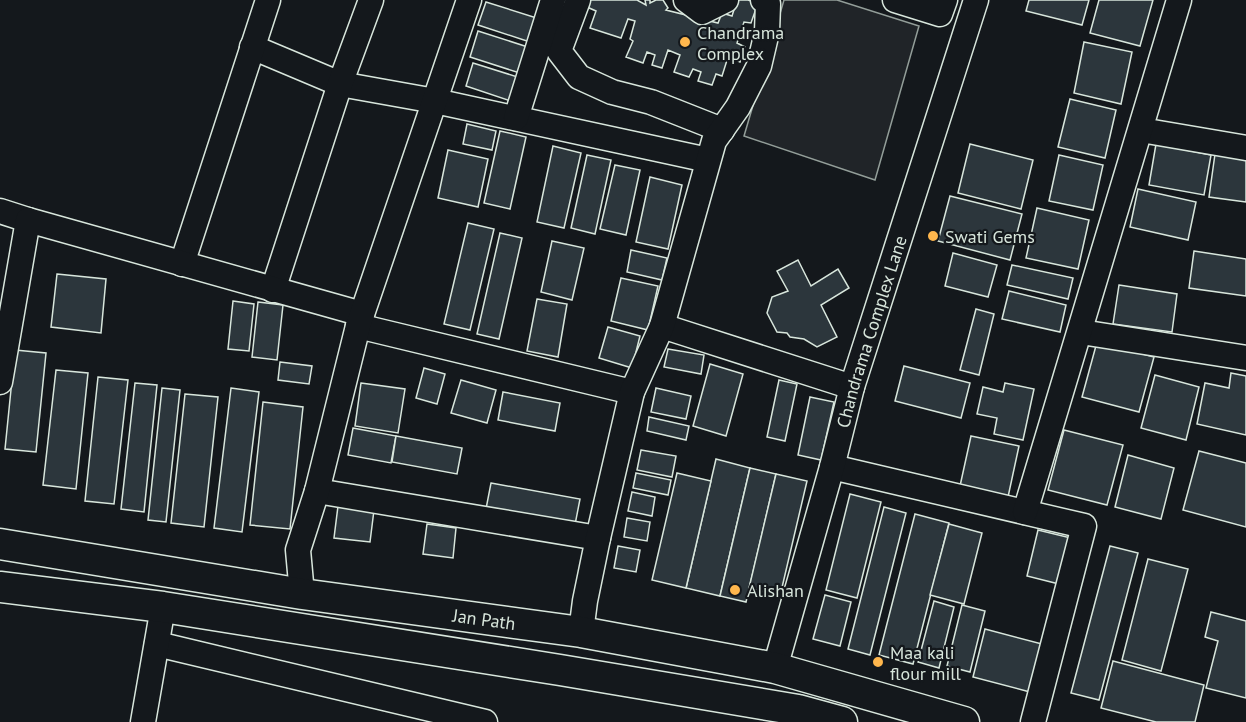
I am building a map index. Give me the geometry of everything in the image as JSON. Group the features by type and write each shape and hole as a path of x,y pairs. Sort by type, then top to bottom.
{"main road":[{"name":"Jan Path","path":"0,543 302,594 580,632 775,668 964,722"},
{"path":"0,587 163,607 594,675 798,710 842,722"}],"street":[{"path":"182,264 268,0"},
{"path":"273,290 340,84 371,0"},
{"path":"302,594 298,550 317,491 360,320 469,0"},
{"path":"516,118 553,0"},
{"path":"578,0 559,51 579,77 612,92 651,102 722,130"},
{"path":"686,0 702,12 721,1"},
{"path":"580,632 598,538 632,392 662,326 714,141 738,107 759,66 767,32 768,4 763,0"},
{"path":"895,0 940,14 945,0"},
{"name":"Chandrama Complex Lane","path":"775,668 832,467 852,387 976,0"},
{"path":"1025,512 1179,0"},
{"path":"252,47 340,84 435,100 708,160"},
{"path":"1141,130 1246,148"},
{"path":"0,211 273,290 360,320 632,392"},
{"path":"0,382 28,220"},
{"path":"662,326 852,387"},
{"path":"1081,332 1246,358"},
{"path":"832,467 1084,526 1033,722"},
{"path":"317,491 598,538"},
{"path":"143,722 163,607"},
{"path":"157,644 484,722"}],"shaded area":[{"path":"784,0 837,0 919,26 875,180 744,136"}],"building":[{"name":"Chandrama Complex","path":"590,0 637,0 646,5 645,0 650,0 650,3 663,0 668,8 666,10 718,23 722,13 732,16 737,0 758,3 751,23 744,22 737,43 745,47 740,62 728,57 722,76 716,74 712,85 698,81 701,72 693,69 689,77 674,72 680,55 668,50 662,68 652,65 655,55 647,52 643,63 626,57 633,41 630,39 635,21 628,19 621,38 590,28 596,11 587,7"},
{"path":"1029,0 1089,0 1082,25 1026,11"},
{"path":"1099,0 1153,0 1140,46 1090,33"},
{"path":"486,2 543,20 536,44 478,25"},
{"path":"478,31 534,49 526,75 470,57"},
{"path":"1084,42 1132,52 1121,104 1074,93"},
{"path":"473,63 524,79 517,103 466,86"},
{"path":"1070,99 1116,110 1105,158 1058,147"},
{"path":"467,124 496,131 492,150 463,144"},
{"path":"500,131 526,137 510,209 484,203"},
{"path":"970,144 1033,160 1021,209 958,193"},
{"path":"1156,144 1211,155 1204,195 1149,185"},
{"path":"553,146 581,153 564,228 537,222"},
{"path":"448,150 488,159 478,207 438,198"},
{"path":"1215,154 1246,158 1246,202 1209,197"},
{"path":"587,155 611,160 595,234 571,228"},
{"path":"1059,155 1103,165 1093,210 1049,201"},
{"path":"615,165 640,170 626,235 600,229"},
{"path":"650,177 682,185 668,249 636,242"},
{"path":"1138,189 1196,202 1188,240 1130,227"},
{"path":"950,196 1022,214 1010,260 938,241"},
{"path":"1037,208 1089,220 1078,269 1026,258"},
{"path":"468,223 494,229 470,330 444,324"},
{"path":"500,233 522,238 499,339 477,334"},
{"path":"552,241 584,248 572,300 541,292"},
{"path":"631,250 667,258 662,280 627,272"},
{"path":"1194,251 1246,259 1246,296 1189,288"},
{"path":"953,253 997,265 988,297 945,286"},
{"path":"798,260 811,286 838,269 849,288 821,305 837,337 817,347 804,339 777,332 767,313 772,297 788,291 777,271"},
{"path":"1012,265 1073,278 1068,299 1007,285"},
{"path":"57,274 106,279 101,333 51,327"},
{"path":"621,278 658,286 648,330 611,321"},
{"path":"1119,285 1177,294 1172,332 1113,324"},
{"path":"1009,291 1066,305 1060,332 1002,319"},
{"path":"537,299 567,304 558,357 527,351"},
{"path":"233,301 254,304 249,351 228,349"},
{"path":"258,302 283,305 277,360 252,357"},
{"path":"976,309 994,314 979,375 960,370"},
{"path":"608,327 640,336 632,368 599,358"},
{"path":"1097,342 1154,357 1139,412 1082,397"},
{"path":"668,349 704,355 701,374 664,367"},
{"path":"15,350 46,353 36,452 5,449"},
{"path":"280,362 312,366 309,384 278,380"},
{"path":"710,364 743,374 726,436 693,426"},
{"path":"904,366 970,383 961,418 895,401"},
{"path":"424,368 445,374 437,404 416,398"},
{"path":"56,370 88,373 76,489 43,485"},
{"path":"1231,373 1246,376 1246,435 1197,424 1205,383 1229,388"},
{"path":"1155,375 1199,387 1186,440 1141,428"},
{"path":"98,377 128,380 114,504 85,501"},
{"path":"461,380 496,390 487,423 451,413"},
{"path":"779,380 797,384 785,441 767,437"},
{"path":"135,383 157,385 144,512 121,509"},
{"path":"361,383 405,389 398,433 355,426"},
{"path":"1005,383 1034,389 1023,440 994,434 997,418 977,414 983,387 1003,392"},
{"path":"162,388 180,390 166,522 148,520"},
{"path":"231,388 259,392 242,532 214,528"},
{"path":"656,388 691,396 686,419 651,412"},
{"path":"503,392 560,403 555,431 498,420"},
{"path":"185,394 218,397 204,527 171,523"},
{"path":"810,397 834,402 821,460 798,455"},
{"path":"263,402 303,407 290,529 250,525"},
{"path":"649,417 689,426 686,440 647,431"},
{"path":"353,428 396,436 391,463 348,455"},
{"path":"1064,430 1123,445 1107,505 1048,490"},
{"path":"396,436 462,448 457,474 392,462"},
{"path":"971,436 1019,446 1008,497 960,486"},
{"path":"641,450 676,456 672,477 637,470"},
{"path":"1199,451 1246,463 1246,527 1183,510"},
{"path":"1128,455 1174,468 1161,519 1115,507"},
{"path":"716,459 750,468 720,596 686,588"},
{"path":"750,468 776,474 746,602 720,596"},
{"path":"636,473 671,480 668,495 633,488"},
{"path":"677,473 711,481 686,588 652,580"},
{"path":"776,474 807,481 780,596 749,588"},
{"path":"491,483 580,499 574,530 485,514"},
{"path":"632,492 655,497 652,516 628,511"},
{"path":"850,494 881,502 857,598 826,590"},
{"path":"338,506 374,510 370,542 334,538"},
{"path":"884,507 906,513 870,655 848,649"},
{"path":"915,514 949,523 913,664 879,655"},
{"path":"627,518 650,522 647,541 624,537"},
{"path":"427,524 456,528 453,558 423,554"},
{"path":"949,524 982,533 964,604 930,595"},
{"path":"1038,530 1075,539 1063,585 1027,576"},
{"path":"618,546 640,550 636,572 614,568"},
{"path":"1110,546 1138,553 1099,700 1071,693"},
{"path":"1148,559 1188,569 1161,671 1122,660"},
{"path":"825,595 851,602 840,646 813,639"},
{"path":"934,601 954,607 939,668 918,662"},
{"path":"962,605 985,611 970,672 947,666"},
{"path":"1211,612 1246,621 1246,698 1206,688 1218,641 1205,637"},
{"path":"985,629 1042,644 1030,692 973,677"},
{"path":"1113,661 1204,685 1195,722 1156,722 1101,708"}],"place":[{"name":"Chandrama Complex","path":"685,42"},
{"name":"Swati Gems","path":"933,236"},
{"name":"Alishan","path":"735,590"},
{"name":"Maa kali flour mill","path":"878,662"}]}
